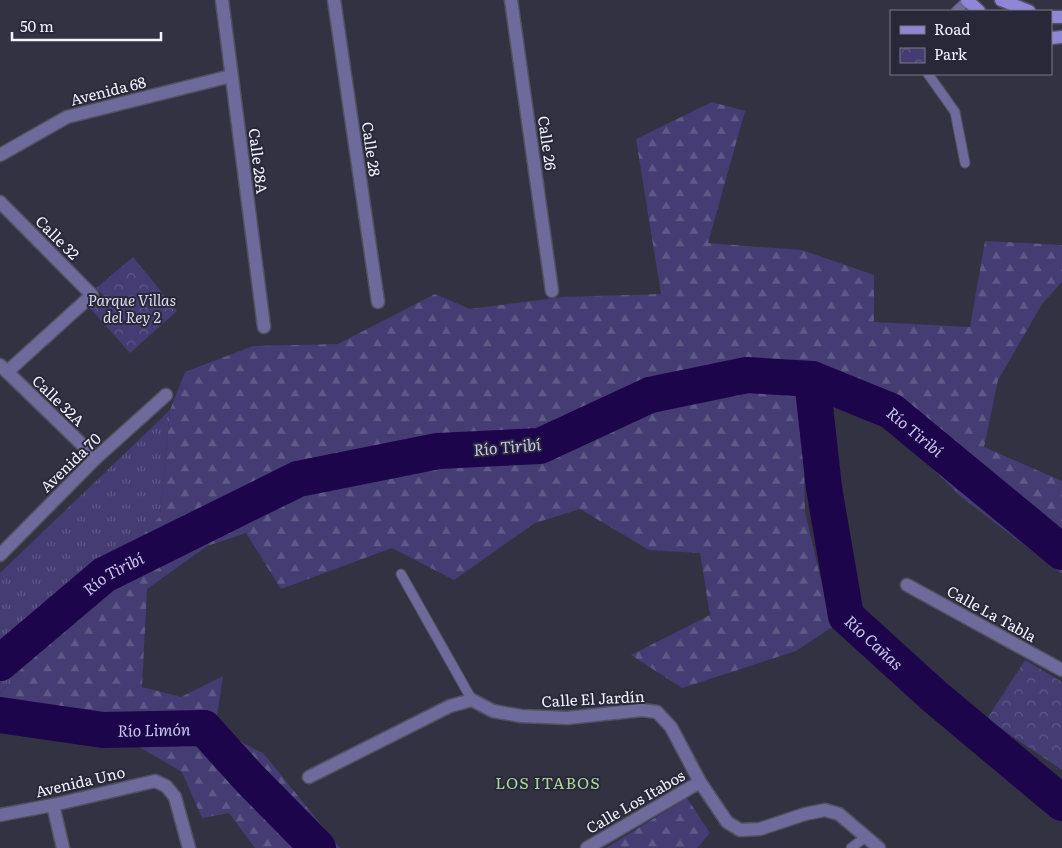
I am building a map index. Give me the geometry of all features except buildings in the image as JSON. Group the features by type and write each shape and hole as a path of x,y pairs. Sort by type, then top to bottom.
{"main road":[{"path":"1001,0 1026,10"},
{"path":"967,1 978,10"}],"street":[{"name":"Calle 28A","path":"222,0 264,327"},
{"name":"Calle 28","path":"334,0 378,302"},
{"name":"Calle 26","path":"511,0 552,291"},
{"name":"Avenida 68","path":"0,155 67,117 231,76"},
{"name":"Calle 32","path":"0,202 92,295 4,368"},
{"name":"Calle 32A","path":"4,368 96,458"},
{"name":"Avenida 70","path":"2,548 96,458 166,395"},
{"name":"Calle La Tabla","path":"907,586 1062,670"},
{"path":"309,777 450,706 472,700"},
{"name":"Calle El Jardín","path":"472,700 492,711 521,716 567,718 642,710 657,712 671,726 700,782 727,822 740,830 760,829 805,814 825,810 839,814 879,848"},
{"name":"Avenida Uno","path":"0,815 155,781 166,786 175,797 189,848"},
{"name":"Calle Los Itabos","path":"587,848 700,782"},
{"path":"52,805 63,848"}],"lane":[{"path":"957,10 967,1"},
{"path":"929,75 955,112 965,163"},
{"path":"401,574 472,700"},
{"path":"851,848 867,836"}],"green space":[{"path":"712,102 745,111 708,243 802,250 874,275 874,322 970,327 985,241 1062,245 1062,282 1042,304 998,380 984,447 1062,481 1062,574 960,496 837,372 803,433 805,512 832,627 796,651 682,688 631,655 710,615 700,553 649,550 580,509 535,523 454,580 392,548 281,589 246,533 207,546 147,589 142,687 181,697 223,676 215,728 264,754 340,848 255,848 229,813 202,818 182,772 129,741 0,722 0,693 160,516 170,410 185,372 253,346 338,344 435,294 470,309 563,297 661,294 636,139"},
{"name":"Parque Villas del Rey 2","path":"133,257 177,311 130,353 90,308 103,295 96,288"},
{"path":"170,410 160,516 0,693 0,573"},
{"path":"1025,660 1062,682 1062,770 987,719"},
{"path":"687,798 710,833 697,848 606,848"}],"waterway":[{"name":"Río Tiribí","path":"0,663 104,575 298,479 438,451 540,446 650,395 747,375 812,379 891,411 1062,552"},
{"name":"Río Cañas","path":"812,379 824,488 846,616 934,696 1062,803"},
{"name":"Río Limón","path":"0,715 103,730 204,728 250,779 318,848"}],"district":[{"name":"LOS ITABOS","path":"548,782"}]}
